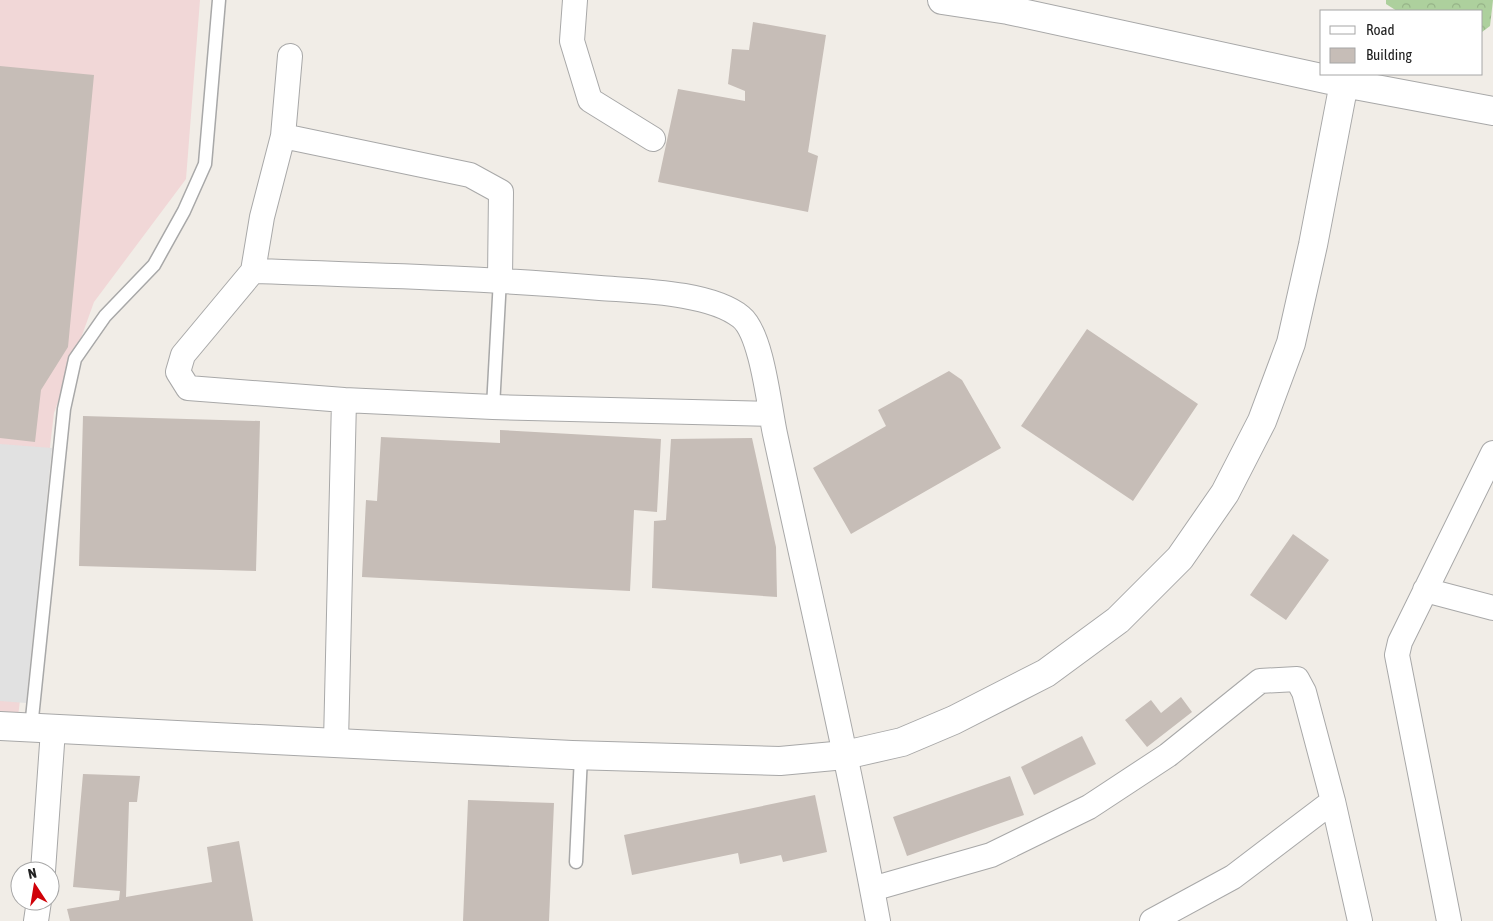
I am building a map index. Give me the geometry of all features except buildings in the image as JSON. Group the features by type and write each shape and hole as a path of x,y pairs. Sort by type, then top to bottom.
{"street":[{"path":"575,0 572,41 590,100 653,139"},
{"path":"942,0 1008,10 1344,83 1493,111"},
{"path":"290,56 283,136 262,217 253,271 183,355 178,372 188,388 344,400 493,407 771,414"},
{"path":"0,726 582,756 780,761 845,755 902,742 954,720 1046,673 1118,620 1180,558 1229,486 1262,421 1291,343 1313,245 1344,83"},
{"path":"283,136 470,174 501,192 500,279"},
{"path":"253,271 500,279 680,295 720,306 743,318 759,349 771,414 845,755 878,921"},
{"path":"336,742 344,400"},
{"path":"1449,921 1397,655 1400,642 1493,453"},
{"path":"1425,590 1493,608"},
{"path":"872,889 992,855 1089,807 1168,755 1260,681 1297,679 1304,692 1333,801 1360,921"},
{"path":"42,729 42,861"},
{"path":"1152,921 1233,877 1333,801"}],"lane":[{"path":"42,729 64,409 75,359 105,316 154,265 184,211 205,164 219,0"},
{"path":"493,407 500,279"},
{"path":"576,862 582,756"}],"shaded area":[{"path":"0,0 200,0 186,179 94,302 54,413 18,717 0,715"},
{"path":"0,444 52,448 26,703 0,701"}],"green space":[{"path":"1386,0 1493,0 1490,26 1483,31 1483,10 1395,10 1386,4"}]}
